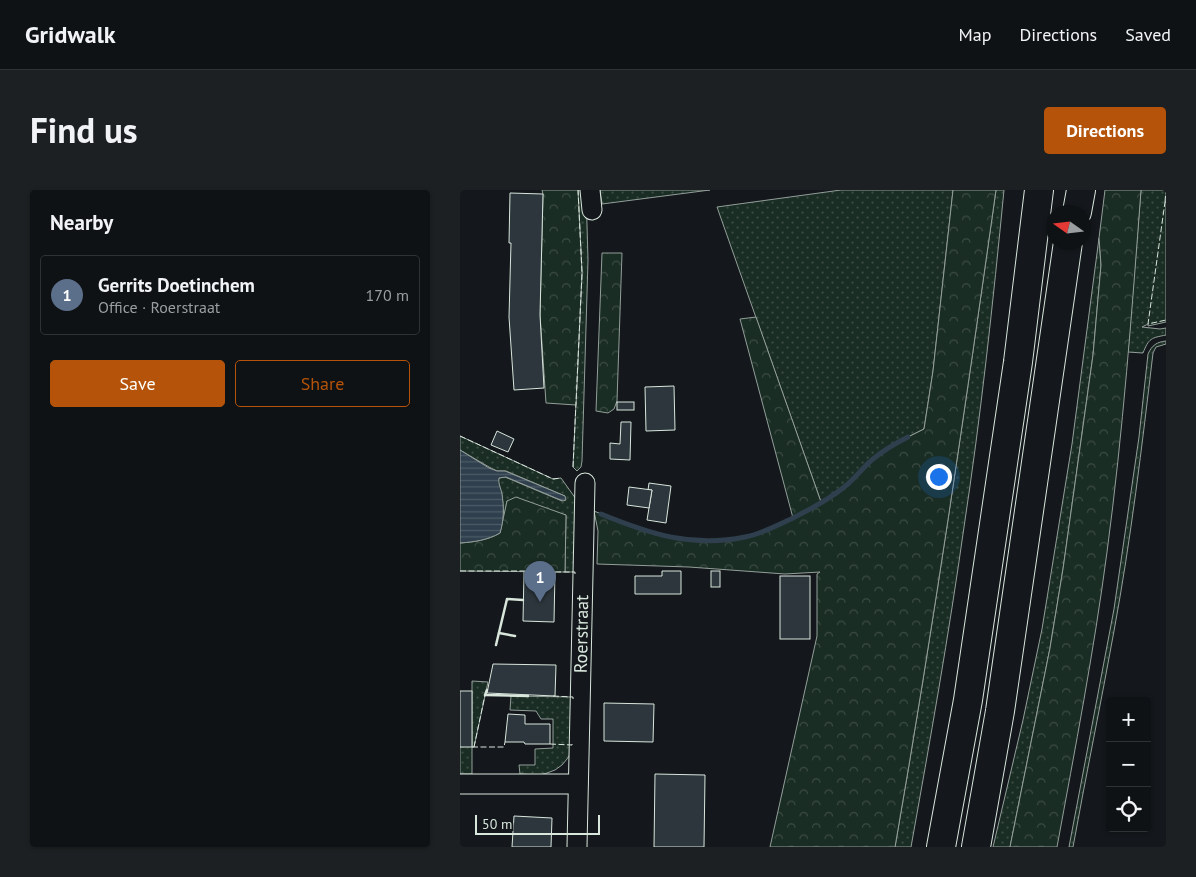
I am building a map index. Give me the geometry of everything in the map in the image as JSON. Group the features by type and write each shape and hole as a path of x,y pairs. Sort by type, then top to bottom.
{"highway":[{"path":"1018,362 1024,190"},
{"path":"941,847 968,700 1018,362 1039,190"},
{"path":"1072,205 1074,190"},
{"path":"1079,205 1082,190"},
{"path":"976,847 1000,711 1068,250"}],"street":[{"path":"590,190 592,210"},
{"name":"Roerstraat","path":"577,847 585,483"},
{"path":"460,784 578,784"}],"green space":[{"path":"542,190 578,190 582,273 576,405 546,403 540,315"},
{"path":"578,190 586,190 588,260 582,461 581,467 577,471 573,467 582,273"},
{"path":"600,190 710,190 602,204"},
{"path":"841,190 953,190 933,371 924,429 892,445 872,459 844,488 821,502 717,207"},
{"path":"953,190 996,190 948,519 895,847 770,847 817,636 817,574 820,572 785,574 689,567 597,564 598,531 594,511 656,535 683,540 721,541 747,537 793,518 740,319 756,317 821,502 844,488 872,459 892,445 924,429 933,371"},
{"path":"996,190 1004,190 996,275 976,443 952,607 911,847 895,847 948,519"},
{"path":"1105,190 1141,190 1131,326 1113,507 1102,589 1057,847 1010,847 1050,648 1063,569 1093,355 1101,265 1099,238"},
{"path":"1141,190 1166,190 1166,322 1148,326 1148,324 1142,327 1166,328 1166,335 1151,340 1143,353 1128,352"},
{"path":"1099,238 1101,265 1093,355 1050,648 1010,847 993,847 1042,629 1072,444"},
{"path":"602,253 622,253 617,401 614,409 608,413 596,411"},
{"path":"1166,341 1166,344 1156,347 1153,353 1126,562 1073,847 1069,847 1114,609 1139,437 1148,354 1155,344"},
{"path":"460,436 553,479 561,478 576,499 575,572 565,572 566,515 507,501 504,517 502,495 498,481 499,478 505,477 562,501 565,496 506,471 497,471 489,467 460,450"},
{"path":"516,497 566,515 565,572 460,571 460,543 481,540 500,533 507,501"},
{"path":"472,681 488,682 474,747 472,747 472,774 460,774 460,747 472,746"},
{"path":"511,696 573,697 571,753 562,765 555,770 540,775 520,774 519,765 535,765 535,749 553,748 553,719 541,719 536,711 510,710"}],"water":[{"path":"460,450 489,468 505,471 565,496 566,500 563,501 506,477 499,478 503,509 500,533 481,540 460,543"}],"building":[{"path":"510,193 543,194 540,315 544,388 514,390 509,317"},
{"path":"674,386 675,430 646,431 645,387"},
{"path":"617,402 634,402 634,410 617,410"},
{"path":"621,422 631,422 630,460 610,459 610,443 620,444"},
{"path":"497,431 514,439 508,452 491,445"},
{"path":"649,483 671,486 666,523 647,520 652,490 648,490"},
{"path":"629,487 652,490 649,508 627,505"},
{"path":"524,571 555,572 554,622 523,621"},
{"path":"662,571 681,571 681,594 635,594 635,576 662,576"},
{"path":"711,571 720,571 720,587 711,587"},
{"path":"780,576 810,576 810,639 780,639"},
{"path":"493,664 556,665 555,696 487,693"},
{"path":"460,691 472,691 472,747 460,747"},
{"path":"604,703 654,704 653,742 604,741"},
{"path":"508,714 525,715 525,724 550,724 550,744 505,742"},
{"path":"655,774 705,775 704,847 654,847"},
{"path":"514,816 552,818 551,847 512,847"}],"waterway":[{"path":"601,514 637,528 689,540 726,540 751,536 791,519 825,501 847,485 877,456 908,437"}],"fence":[{"path":"573,467 582,273 578,190"},
{"path":"1165,202 1166,190"},
{"path":"1166,202 1148,324 1166,320"},
{"path":"460,436 553,479 561,478"},
{"path":"460,571 524,571"},
{"path":"555,572 575,572 575,574"},
{"path":"474,747 485,695"},
{"path":"553,696 573,697 573,699"},
{"path":"472,747 504,747 505,742"},
{"path":"550,744 572,744"}],"wall":[{"path":"496,645 507,599 523,600"},
{"path":"499,633 515,636"},
{"path":"487,690 485,695 528,696"}],"place":[{"name":"Gerrits Doetinchem","path":"540,602"}]}
